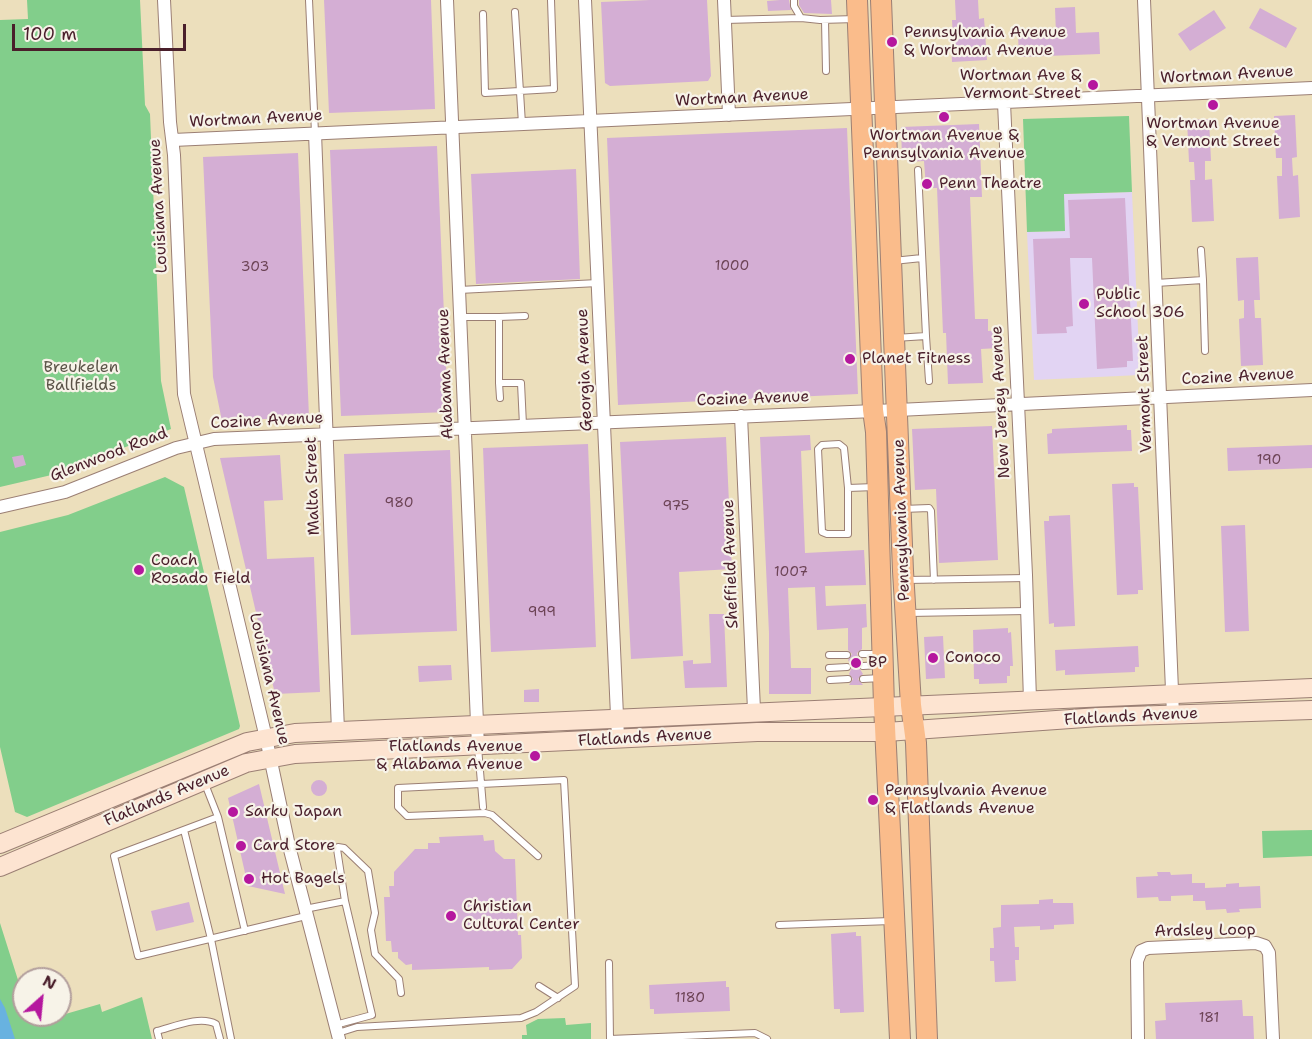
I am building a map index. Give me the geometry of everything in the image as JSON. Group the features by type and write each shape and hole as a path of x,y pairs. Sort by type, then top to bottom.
{"main road":[{"name":"Pennsylvania Avenue","path":"881,0 903,580 910,705 915,730 927,1039"},
{"name":"Pennsylvania Avenue","path":"857,9 873,411 876,432 884,706 900,1039"},
{"name":"Flatlands Avenue","path":"0,843 247,742 295,733 616,716 1312,688"},
{"name":"Flatlands Avenue","path":"3,866 246,763 295,754 764,732 886,732 1100,717 1312,710"}],"street":[{"name":"Louisiana Avenue","path":"164,0 170,122 173,140 184,394 305,913 337,1033"},
{"name":"Alabama Avenue","path":"447,0 478,747"},
{"name":"Georgia Avenue","path":"585,0 618,738"},
{"path":"724,0 729,115"},
{"name":"Vermont Street","path":"1144,0 1162,397 1173,715"},
{"name":"Wortman Avenue","path":"173,140 1312,88"},
{"name":"New Jersey Avenue","path":"1004,103 1028,611 1030,700"},
{"name":"Malta Street","path":"315,133 338,731"},
{"name":"Cozine Avenue","path":"195,442 214,439 1312,390"},
{"name":"Sheffield Avenue","path":"741,416 754,710"},
{"name":"Glenwood Road","path":"0,507 65,492 195,442"},
{"path":"0,843 3,866"},
{"name":"Ardsley Loop","path":"1138,1039 1137,961 1141,951 1148,948 1256,943 1265,946 1269,952 1273,1039"}],"lane":[{"path":"309,0 315,133"},
{"path":"483,14 485,93 554,88 551,0"},
{"path":"794,0 794,6 801,18"},
{"path":"724,20 801,18 825,20 857,9"},
{"path":"515,12 522,124"},
{"path":"825,20 826,71"},
{"path":"918,170 928,381"},
{"path":"1201,250 1205,351"},
{"path":"892,261 922,258"},
{"path":"1156,283 1203,280"},
{"path":"459,290 598,283"},
{"path":"499,316 500,398"},
{"path":"460,317 525,316"},
{"path":"895,338 926,336"},
{"path":"499,383 521,383 523,426"},
{"path":"839,444 844,448 848,488 848,534 822,532 818,449 822,445 839,444"},
{"path":"848,488 878,487"},
{"path":"901,509 929,508 931,511 934,580"},
{"path":"903,580 1026,578"},
{"path":"905,613 1028,611"},
{"path":"862,654 883,665"},
{"path":"829,655 847,655"},
{"path":"863,666 883,665"},
{"path":"863,678 883,665"},
{"path":"829,668 847,667"},
{"path":"830,680 848,679"},
{"path":"478,747 483,807"},
{"path":"204,780 218,817 245,930"},
{"path":"337,1033 357,1027 521,1018 536,1012 575,986 564,780 400,787 397,790 398,807 407,816 485,813 492,815 538,856"},
{"path":"218,817 114,856 138,956 245,930 345,901"},
{"path":"184,830 211,939 231,1039"},
{"path":"337,1033 372,1015 345,901 338,847 344,848 368,871 375,913 371,930 375,954 399,979 401,993"},
{"path":"779,925 894,921"},
{"path":"609,963 610,1039 755,1033 767,1039"},
{"path":"539,986 558,998"},
{"path":"159,1039 157,1031 189,1023 210,1021 216,1024 220,1039"}],"shaded area":[{"name":"Public School 306","path":"1132,192 1140,375 1034,380 1027,232 1065,231 1063,194"}],"green space":[{"name":"Breukelen Ballfields","path":"27,0 140,0 145,105 150,114 161,381 171,429 60,473 0,487 0,20 28,19"},
{"path":"1129,116 1132,192 1064,194 1065,231 1027,232 1023,119"},
{"path":"165,477 184,487 239,729 27,817 15,812 0,747 0,532 68,515"},
{"path":"1312,830 1312,856 1263,858 1262,831"},
{"path":"0,923 14,967 12,967 12,1027 72,1027 72,1012 100,1004 102,1012 142,997 152,1039 10,1039 0,1018"},
{"path":"565,1018 566,1025 591,1023 591,1039 522,1039 522,1035 527,1035 526,1025 538,1019"}],"water":[{"path":"0,999 5,1008 15,1039 0,1039"}],"building":[{"path":"324,0 431,0 435,109 329,113"},
{"path":"707,0 711,76 708,81 610,86 605,83 601,2"},
{"path":"789,0 791,10 768,11 767,1"},
{"path":"799,0 831,0 832,14 804,13"},
{"path":"955,0 978,0 979,19 984,18 987,60 952,62 951,39 953,39 952,20 956,20"},
{"path":"1075,7 1076,33 1099,32 1100,54 1019,57 1018,35 1056,34 1055,8"},
{"path":"1260,8 1297,28 1286,48 1249,28"},
{"path":"1214,10 1226,28 1190,51 1178,34"},
{"path":"1295,115 1297,157 1292,158 1293,176 1298,175 1300,217 1279,219 1277,176 1282,176 1282,158 1276,158 1274,116"},
{"path":"1209,119 1211,161 1205,161 1205,180 1212,179 1214,221 1192,222 1190,180 1195,180 1194,162 1189,162 1187,120"},
{"path":"979,124 982,197 970,197 975,319 988,319 988,331 998,330 999,348 981,349 983,383 948,384 946,333 943,333 937,188 926,188 924,161 909,162 909,158 902,158 901,127"},
{"path":"847,128 858,394 618,405 607,138"},
{"path":"437,146 448,412 341,416 330,150"},
{"path":"298,153 309,417 222,421 213,377 203,157"},
{"path":"576,169 580,279 476,284 471,174"},
{"path":"1125,198 1133,361 1127,361 1127,367 1097,369 1092,258 1070,258 1073,326 1066,327 1067,333 1037,334 1033,239 1070,238 1068,200"},
{"path":"1258,257 1260,300 1254,300 1255,318 1261,318 1263,365 1241,366 1239,319 1244,318 1244,300 1238,301 1236,258"},
{"path":"1127,425 1127,430 1131,430 1132,451 1048,454 1047,434 1052,433 1052,429"},
{"path":"992,426 998,560 939,563 936,489 915,490 912,429"},
{"path":"810,435 811,450 801,451 805,553 864,550 866,585 825,586 826,606 866,604 867,627 862,628 862,649 857,653 858,657 863,659 858,666 863,674 858,679 863,685 849,685 853,679 849,674 852,667 848,660 852,654 848,650 848,628 817,630 815,587 788,588 791,668 811,668 811,694 769,694 769,633 760,437"},
{"path":"726,437 732,569 679,572 683,656 631,659 620,442"},
{"path":"588,444 596,647 491,652 483,448"},
{"path":"1312,445 1312,468 1228,471 1227,448"},
{"path":"450,450 457,631 351,635 344,454"},
{"path":"23,455 26,465 15,468 12,457"},
{"path":"280,455 283,500 264,501 267,559 314,557 320,692 275,694 220,458"},
{"path":"1134,483 1134,487 1138,487 1143,590 1138,590 1138,594 1117,595 1112,484"},
{"path":"1070,515 1075,626 1054,627 1054,623 1049,624 1044,521 1049,521 1049,516"},
{"path":"1245,525 1249,631 1225,632 1221,526"},
{"path":"709,614 724,614 727,687 685,688 683,661 693,660 693,664 711,663"},
{"path":"1008,628 1008,633 1011,632 1013,666 1010,666 1007,683 979,684 979,679 974,679 973,630"},
{"path":"943,636 945,678 926,679 924,637"},
{"path":"1138,646 1139,667 1135,667 1135,672 1065,675 1065,670 1056,671 1055,650"},
{"path":"451,665 452,680 419,682 418,666"},
{"path":"539,689 539,702 524,702 524,690"},
{"path":"319,780 327,788 319,796 311,788"},
{"path":"259,784 285,894 248,886 228,798"},
{"name":"Christian Cultural Center","path":"483,835 484,841 494,840 495,851 504,859 515,859 518,935 521,935 522,958 512,969 489,970 489,967 412,970 412,964 406,965 398,958 398,952 392,952 391,941 386,941 384,897 390,897 389,886 394,886 394,872 415,849 428,849 428,843 440,843 439,837"},
{"path":"1157,872 1170,872 1171,875 1192,874 1192,883 1205,883 1205,888 1226,887 1226,884 1239,883 1239,887 1260,886 1261,908 1239,909 1240,912 1227,913 1226,909 1206,910 1205,901 1193,901 1193,895 1171,896 1171,901 1159,901 1158,897 1137,898 1136,877 1158,876"},
{"path":"1053,899 1053,903 1073,903 1074,924 1054,925 1054,929 1040,930 1040,926 1014,927 1015,947 1019,947 1019,960 1015,960 1016,981 995,982 994,961 990,961 990,948 994,948 993,928 1001,927 1001,905 1039,904 1039,900"},
{"path":"189,902 194,922 156,931 151,911"},
{"path":"856,932 856,936 861,936 864,1012 840,1013 840,1009 834,1009 831,934"},
{"path":"726,981 726,987 729,987 730,1011 654,1014 654,1009 650,1009 649,985"},
{"path":"1242,1000 1243,1016 1253,1016 1254,1039 1156,1039 1155,1021 1166,1020 1165,1003"}],"place":[{"name":"Pennsylvania Avenue & Wortman Avenue","path":"892,42"},
{"name":"Wortman Ave & Vermont Street","path":"1093,85"},
{"name":"Wortman Avenue & Vermont Street","path":"1213,105"},
{"name":"Wortman Avenue & Pennsylvania Avenue","path":"944,117"},
{"name":"Penn Theatre","path":"927,184"},
{"name":"Public School 306","path":"1084,304"},
{"name":"Planet Fitness","path":"850,359"},
{"name":"Coach Rosado Field","path":"139,570"},
{"name":"Conoco","path":"933,658"},
{"name":"BP","path":"856,663"},
{"name":"Flatlands Avenue & Alabama Avenue","path":"535,756"},
{"name":"Pennsylvania Avenue & Flatlands Avenue","path":"873,800"},
{"name":"Sarku Japan","path":"233,812"},
{"name":"Card Store","path":"241,846"},
{"name":"Hot Bagels","path":"249,879"},
{"name":"Christian Cultural Center","path":"451,916"}]}
